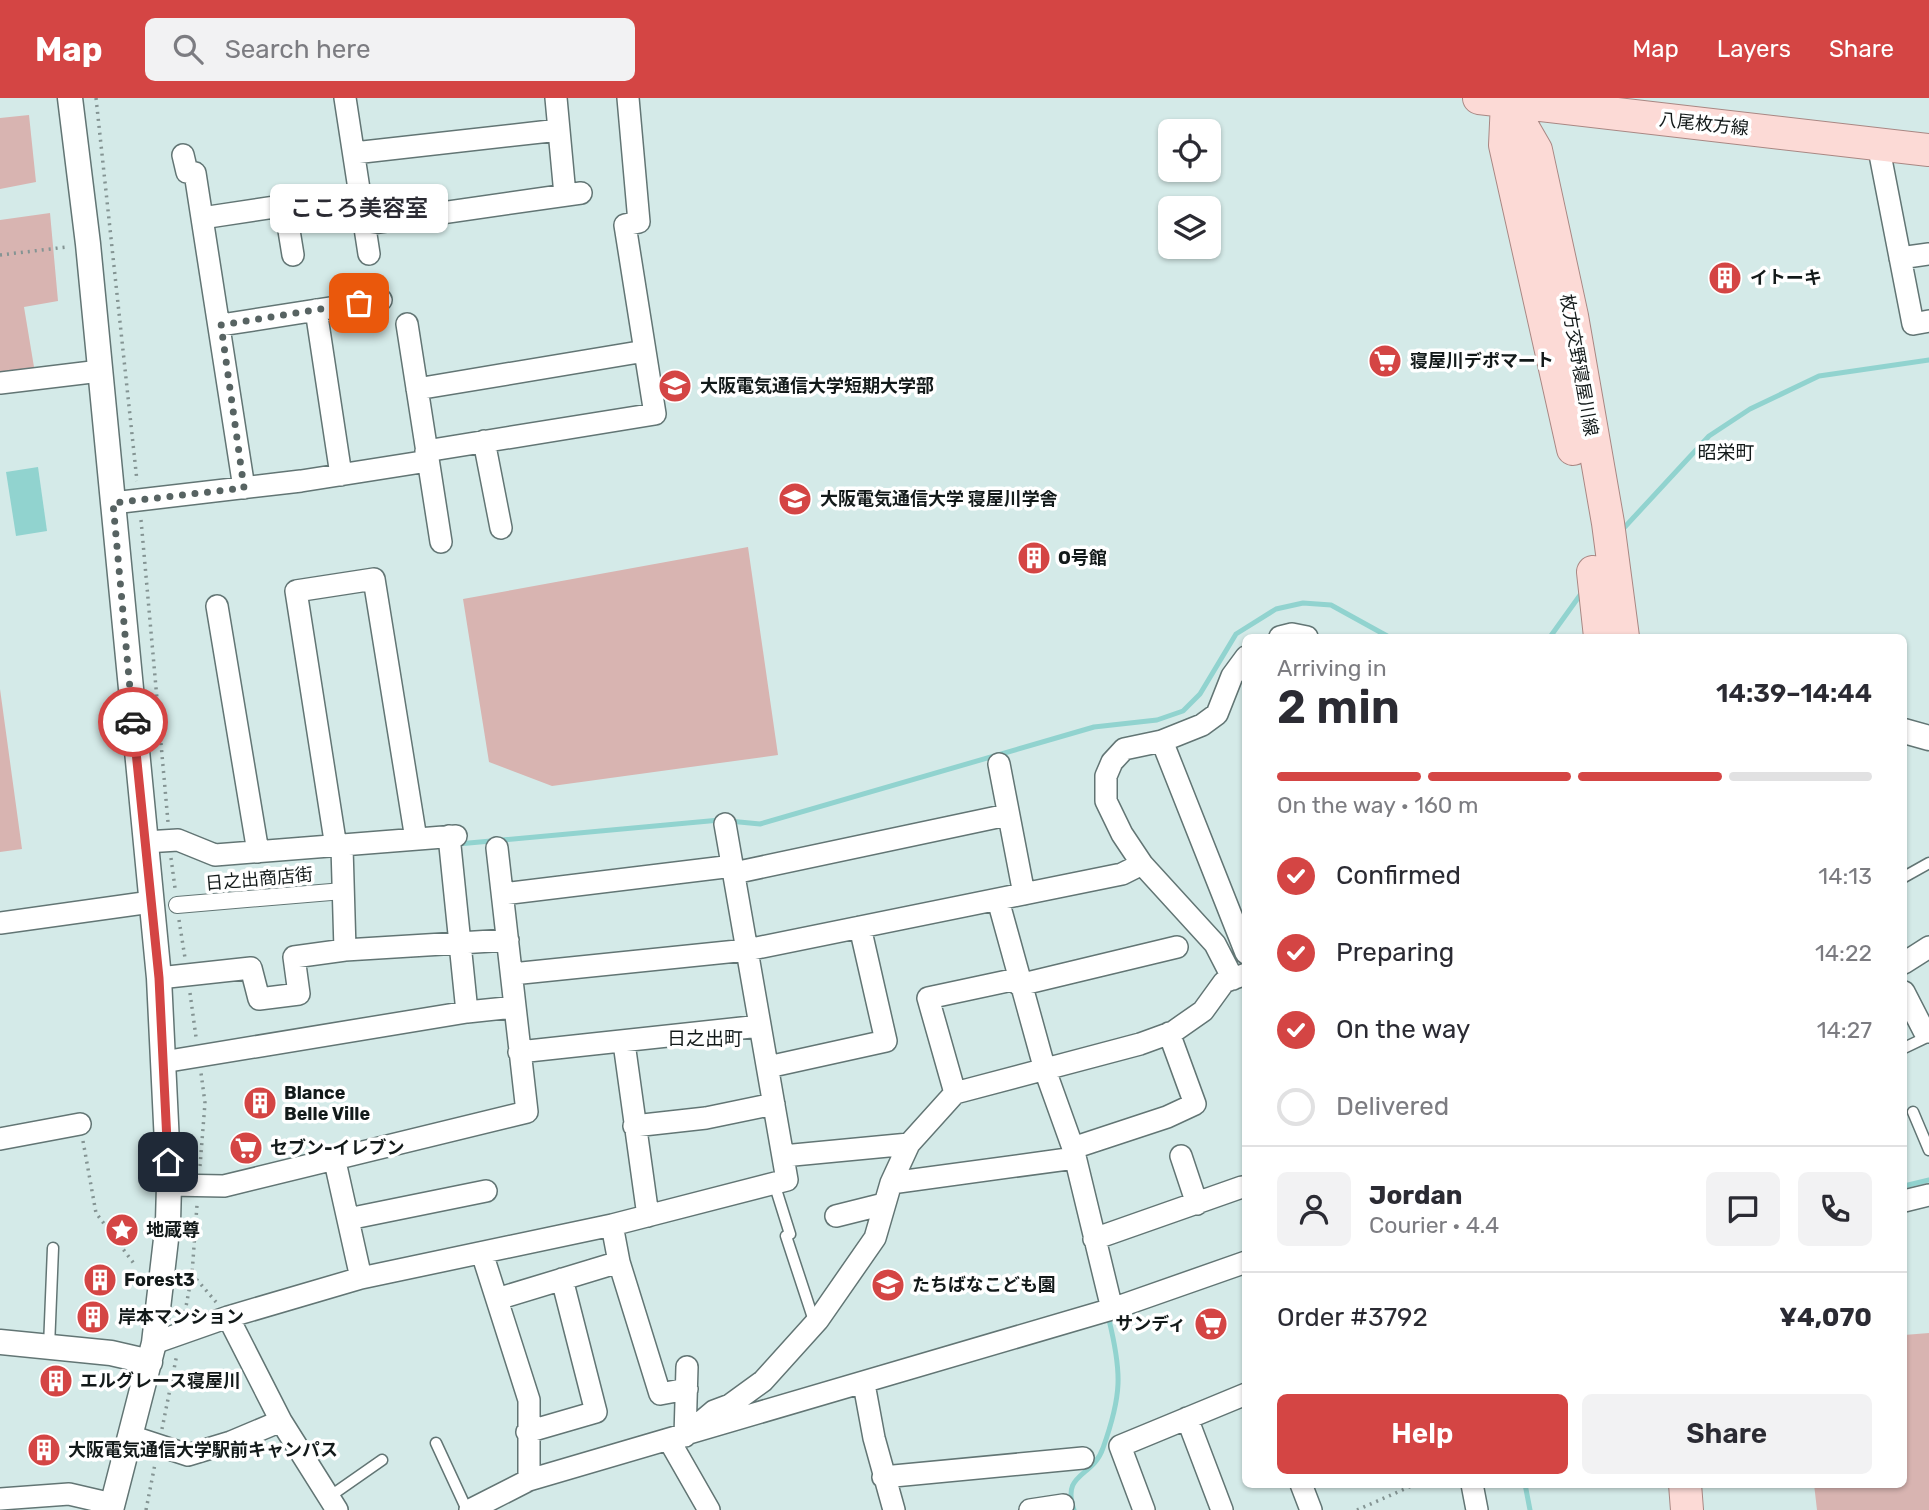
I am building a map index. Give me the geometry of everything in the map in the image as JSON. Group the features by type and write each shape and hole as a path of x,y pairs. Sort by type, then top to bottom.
{"main road":[{"name":"八尾枚方線","path":"1497,99 1929,150"},
{"name":"枚方交野寝屋川線","path":"1497,99 1535,150 1572,316 1604,544 1622,634"},
{"name":"枚方交野寝屋川線","path":"1600,634 1595,588 1604,544"},
{"path":"1685,1488 1687,1510"},
{"path":"1705,1488 1707,1510"}],"street":[{"path":"0,1499 69,1494 111,1507 152,1352 168,1222 169,1185 159,978 88,244 70,98"},
{"path":"345,98 369,254"},
{"path":"365,224 573,194 559,130 556,98"},
{"path":"113,503 341,475 484,441 656,414 625,225 639,222 628,98"},
{"path":"354,153 559,130"},
{"path":"1878,144 1913,324 1929,321"},
{"path":"183,155 187,172 195,173 221,325 244,488"},
{"path":"202,218 361,194"},
{"path":"285,206 293,255"},
{"path":"1900,258 1929,254"},
{"path":"221,325 381,300"},
{"path":"316,310 341,475"},
{"path":"407,324 441,542"},
{"path":"417,389 645,351"},
{"path":"0,383 100,370"},
{"path":"484,441 501,528"},
{"path":"345,950 341,852 296,591 374,579 416,839"},
{"path":"217,606 258,852"},
{"path":"677,1438 713,1411 730,1405 763,1381 815,1324 875,1238 891,1183 909,1144 955,1093 1140,1044 1169,1033 1203,1011 1224,982 1239,976 1215,944 1142,864 1111,816 1106,801 1107,776 1112,762 1124,749 1162,741 1202,725 1217,714 1233,676 1242,663"},
{"path":"1162,741 1242,943"},
{"path":"999,764 1024,894"},
{"path":"503,894 733,870 1007,816"},
{"path":"0,1342 111,1353 152,1352 228,1317 362,1278 612,1225 787,1180 725,824"},
{"path":"145,842 178,840 215,855 341,852 416,839 452,836 459,943 467,1012"},
{"path":"169,1185 223,1186 527,1112 498,848"},
{"path":"512,974 747,950 1122,874 1142,864"},
{"name":"日之出商店街","path":"177,905 343,891"},
{"path":"998,900 1018,982 1074,1153 1112,1308"},
{"path":"0,923 151,902"},
{"path":"768,1067 886,1041 860,927"},
{"path":"159,978 251,968 259,999 299,994 294,957 345,950 508,940"},
{"path":"955,1093 928,998 1018,982 1177,947"},
{"path":"1907,960 1929,947"},
{"path":"1907,998 1924,1031 1929,1034"},
{"path":"163,1067 467,1012 515,1007"},
{"path":"519,1052 624,1043 760,1026"},
{"path":"891,1183 1074,1153 1195,1104 1169,1033"},
{"path":"624,1043 648,1216"},
{"path":"634,1126 706,1118 774,1104"},
{"path":"0,1139 80,1125"},
{"path":"783,1156 909,1144"},
{"path":"1181,1156 1197,1204"},
{"path":"334,1157 362,1278"},
{"path":"1094,1239 1242,1187"},
{"path":"348,1219 486,1191"},
{"path":"1907,1200 1929,1195"},
{"path":"836,1216 884,1204"},
{"path":"612,1225 619,1262 660,1394 687,1389"},
{"path":"482,1253 529,1400 529,1480"},
{"path":"496,1299 619,1262"},
{"path":"468,1510 529,1480 864,1384 1112,1308 1242,1263"},
{"path":"527,1433 596,1412 562,1279"},
{"path":"228,1317 281,1421 333,1504"},
{"path":"687,1367 687,1389 677,1438 709,1510"},
{"path":"864,1384 883,1477 894,1510"},
{"path":"1144,1510 1120,1446 1242,1396"},
{"path":"1187,1418 1222,1510"},
{"path":"130,1436 188,1455 231,1442 281,1421"},
{"path":"883,1477 1083,1458"},
{"path":"1303,1488 1311,1510"},
{"path":"1473,1488 1477,1510"},
{"path":"1030,1510 1063,1505"}],"lane":[{"path":"1907,875 1929,863"},
{"path":"1907,1046 1929,1034"},
{"path":"1913,1112 1929,1150"},
{"path":"774,1184 790,1234 786,1237 815,1324"},
{"path":"49,1347 53,1248"},
{"path":"436,1443 468,1510"},
{"path":"333,1504 382,1461"}],"path":[{"path":"0,255 88,244"},
{"path":"80,1125 96,1213 135,1265"},
{"path":"192,1274 228,1317"},
{"path":"1357,1510 1407,1488"}],"shaded area":[{"path":"29,115 36,182 0,189 0,118"},
{"path":"50,213 58,301 24,307 35,373 0,376 0,220"},
{"path":"748,547 778,755 552,786 489,762 463,599"},
{"path":"0,689 22,849 0,852"},
{"path":"1929,1333 1929,1510 1817,1510 1814,1488 1907,1488 1907,1335"}],"water":[{"path":"38,467 47,531 16,536 6,472"}],"waterway":[{"path":"1622,530 1709,436 1750,409 1819,376 1929,360"},
{"path":"1552,634 1583,591"},
{"path":"729,821 760,824 1094,727 1157,720 1183,711 1200,694 1236,634 1276,609 1303,603 1331,605 1384,634"},
{"path":"458,844 720,820"},
{"path":"1907,1185 1929,1180"},
{"path":"1074,1510 1072,1488 1098,1458 1117,1398 1118,1370 1109,1320"},
{"path":"1526,1488 1530,1510"}],"way so far":[{"path":"133,722 113,503 244,488 221,325 359,303"}],"place":[{"name":"イトーキ","path":"1725,278"},
{"name":"こころ美容室","path":"359,303"},
{"name":"寝屋川デポマート","path":"1385,361"},
{"name":"大阪電気通信大学短期大学部","path":"675,386"},
{"name":"大阪電気通信大学 寝屋川学舎","path":"795,499"},
{"name":"O号館","path":"1034,558"},
{"name":"Blance Belle Ville","path":"260,1103"},
{"name":"セブン-イレブン","path":"246,1148"},
{"name":"地蔵尊","path":"122,1230"},
{"name":"Forest3","path":"100,1280"},
{"name":"たちばなこども園","path":"888,1285"},
{"name":"岸本マンション","path":"93,1317"},
{"name":"サンディ","path":"1211,1324"},
{"name":"エルグレース寝屋川","path":"56,1381"},
{"name":"大阪電気通信大学駅前キャンパス","path":"44,1450"}],"district":[{"name":"昭栄町","path":"1726,452"},
{"name":"日之出町","path":"705,1038"}],"route":[{"path":"133,722 159,978 168,1162"}]}
